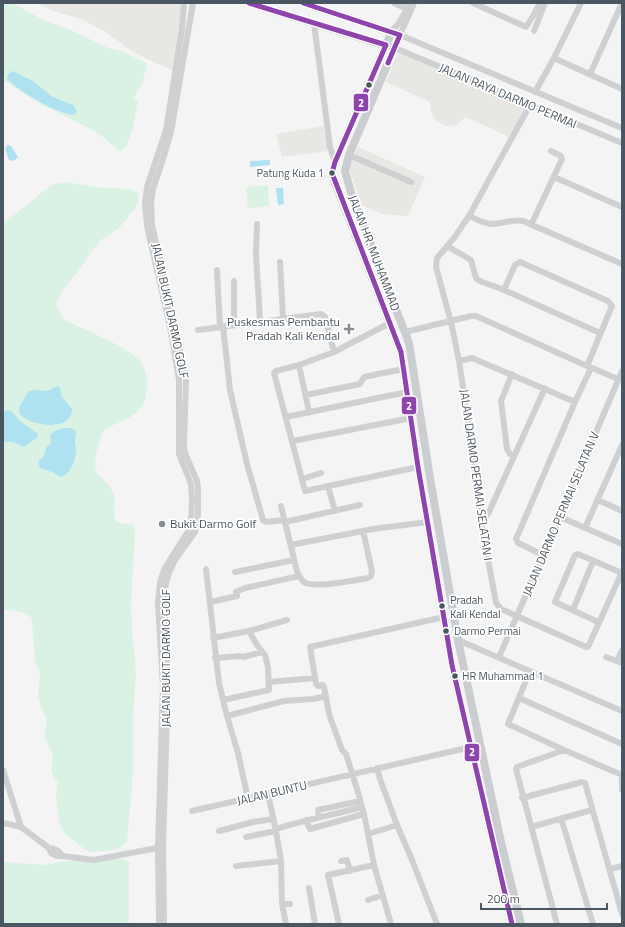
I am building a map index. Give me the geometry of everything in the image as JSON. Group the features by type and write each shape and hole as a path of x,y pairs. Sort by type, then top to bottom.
{"main road":[{"path":"249,3 395,48"},
{"path":"303,3 320,5 400,35"},
{"name":"JALAN HR. MUHAMMAD","path":"392,32 335,162 332,173 401,352 453,672 471,747 497,843"},
{"name":"JALAN HR. MUHAMMAD","path":"400,35 349,155 345,171 352,196 409,343 446,574 458,640 496,818 497,843"},
{"path":"382,303 385,300 392,299"},
{"path":"419,470 426,472 429,470"},
{"path":"422,487 427,484 431,484"},
{"path":"437,576 446,574"},
{"path":"497,843 512,924"},
{"path":"497,843 521,924"}],"street":[{"path":"394,3 407,9"},
{"path":"392,32 399,23 410,3"},
{"path":"400,35 414,3"},
{"path":"473,3 526,27 540,3"},
{"path":"534,31 545,3"},
{"path":"535,92 554,58 581,3"},
{"path":"590,74 622,3"},
{"path":"184,4 192,4"},
{"name":"JALAN BUKIT DARMO GOLF","path":"184,4 185,29"},
{"name":"JALAN BUKIT DARMO GOLF","path":"159,924 168,685 164,602 166,583 175,560 195,532 197,524 198,488 185,453 186,380 152,225 151,203 153,189 171,132 185,29 192,4"},
{"path":"314,23 330,147 335,162"},
{"name":"JALAN RAYA DARMO PERMAI","path":"400,35 622,128"},
{"name":"JALAN RAYA DARMO PERMAI","path":"395,48 622,143"},
{"path":"554,58 621,86"},
{"path":"549,113 555,100"},
{"name":"JALAN DARMO PERMAI SELATAN I","path":"516,616 498,607 481,521 473,454 459,361 451,322 436,266 437,258 469,216 530,104"},
{"path":"531,225 562,159 561,156 551,151"},
{"path":"349,155 411,182"},
{"path":"554,177 622,207"},
{"path":"469,216 482,222 492,224 516,220 622,264"},
{"path":"257,224 256,255 260,321"},
{"path":"447,246 471,260 478,280 600,333"},
{"path":"280,262 283,318"},
{"path":"504,290 515,265 520,262 608,301 612,306 600,333 589,367 575,402 516,539 518,543 543,555"},
{"path":"217,270 221,327 230,390 247,464 263,520 266,522 284,521 360,505"},
{"path":"234,281 234,325"},
{"path":"198,330 321,314 324,315 334,352"},
{"path":"405,332 476,316 618,379"},
{"path":"390,323 334,352 299,365 276,371 274,373 293,441 304,490 307,492 328,486 419,470"},
{"path":"459,361 472,358 575,402"},
{"path":"299,365 309,412"},
{"path":"306,395 360,384 364,377 403,369"},
{"name":"JALAN DARMO PERMAI SELATAN V","path":"498,657 622,371"},
{"path":"512,374 501,401 508,449 510,454 514,456"},
{"path":"481,521 488,514 545,388"},
{"path":"286,417 407,392"},
{"path":"293,441 411,418"},
{"path":"585,528 622,445"},
{"path":"302,479 321,474"},
{"path":"328,486 335,511"},
{"path":"598,500 622,512"},
{"path":"281,506 294,560 299,576 305,583 314,585 368,578 372,571 364,531"},
{"path":"560,517 622,544"},
{"path":"291,545 364,531 428,522"},
{"path":"516,616 586,647 589,645 598,622 622,573 578,554 575,555 555,600 556,603 598,622"},
{"path":"235,572 294,560"},
{"path":"573,610 593,560"},
{"path":"206,569 215,658 223,700 238,753 248,799"},
{"path":"210,602 237,596 236,592 245,588 299,576"},
{"path":"391,924 374,865 364,814 346,754 342,750 329,714 324,687 323,685 317,686 311,646 444,617"},
{"path":"214,638 249,631 288,620"},
{"path":"223,700 269,690 268,667 265,655 249,631"},
{"path":"458,640 622,711"},
{"path":"606,657 620,662 622,650"},
{"path":"215,658 243,657 262,652"},
{"path":"530,671 507,723 509,726 622,775"},
{"path":"269,682 315,678"},
{"path":"227,716 284,701 313,699 326,696"},
{"path":"519,698 622,744"},
{"name":"JALAN BUNTU","path":"192,811 471,747"},
{"path":"557,924 516,771 517,767 564,750"},
{"path":"377,768 397,825 437,924"},
{"path":"3,770 21,827"},
{"path":"622,778 622,790"},
{"path":"522,798 582,782 586,786 622,914"},
{"path":"268,794 281,861 282,904 286,924"},
{"path":"319,818 315,810 360,800"},
{"path":"246,836 276,830 306,820 362,807"},
{"path":"531,827 592,810"},
{"path":"306,820 310,829 364,814"},
{"path":"562,818 593,924"},
{"path":"219,831 273,819"},
{"path":"3,823 21,827 49,848 51,853 57,856 94,860 161,848"},
{"path":"368,834 397,825"},
{"name":"JALAN BUKIT DARMO GOLF","path":"161,848 164,924"},
{"path":"341,861 347,860 350,871"},
{"path":"236,866 281,861"},
{"path":"339,924 328,876 329,874 374,865"},
{"path":"610,869 622,866"},
{"path":"308,888 315,924"},
{"path":"368,900 383,894"},
{"path":"282,904 290,904"}],"shaded area":[{"path":"38,3 181,3 181,17 174,71 136,54 104,31 81,19 53,11"},
{"path":"399,50 528,103 511,138 466,117 457,125 445,126 436,121 431,112 430,102 386,82"},
{"path":"324,126 328,151 282,157 276,134"},
{"path":"358,147 425,177 408,216 381,214 362,205 349,168"}],"green space":[{"path":"3,3 9,3 24,9 43,20 71,30 108,48 121,51 147,63 143,81 134,98 138,101 130,136 125,148 121,151 117,150 105,138 93,130 35,101 3,80"},
{"name":"Bukit Darmo Golf","path":"65,182 94,187 128,189 137,192 139,197 135,209 119,228 101,240 91,252 61,293 56,304 65,320 116,344 136,357 145,370 147,379 147,391 140,408 125,420 103,432 96,453 95,462 98,473 113,492 114,515 116,522 133,525 135,531 131,604 136,673 133,714 133,772 127,841 118,849 96,852 87,851 67,835 60,826 56,795 58,783 51,771 53,756 44,735 47,720 38,696 40,673 35,661 32,619 23,612 3,609 3,224 46,189 54,184"},
{"path":"268,185 269,206 248,208 246,187"},
{"path":"125,859 129,863 129,924 3,924 3,862 45,865 65,861"}],"water":[{"path":"13,71 33,81 53,97 73,105 77,111 76,114 61,112 51,108 20,90 7,79 8,74"},
{"path":"7,145 11,146 18,157 14,161 9,160 5,149"},
{"path":"270,160 270,165 250,167 250,161"},
{"path":"276,188 283,188 284,204 278,205"},
{"path":"57,386 60,388 62,397 72,409 70,417 64,422 55,424 36,423 21,415 19,407 29,391 48,391"},
{"path":"7,410 11,411 21,422 37,433 38,437 24,447 13,442 3,442 3,413"},
{"path":"64,428 71,428 76,431 76,450 75,458 70,470 61,477 40,468 38,462 44,456 46,448 51,443 50,435 55,431"}],"transit line":[{"name":"2","path":"249,3 386,45 335,162 332,173 401,352 418,467 452,665 512,924"},
{"name":"2","path":"303,3 400,35 388,63"}],"place":[{"name":"Patung Kuda 1","path":"332,173"},
{"name":"Puskesmas Pembantu Pradah Kali Kendal","path":"349,329"},
{"name":"Bukit Darmo Golf","path":"162,524"},
{"name":"Pradah Kali Kendal","path":"442,606"},
{"name":"Darmo Permai","path":"446,631"},
{"name":"HR Muhammad 1","path":"455,676"}]}
